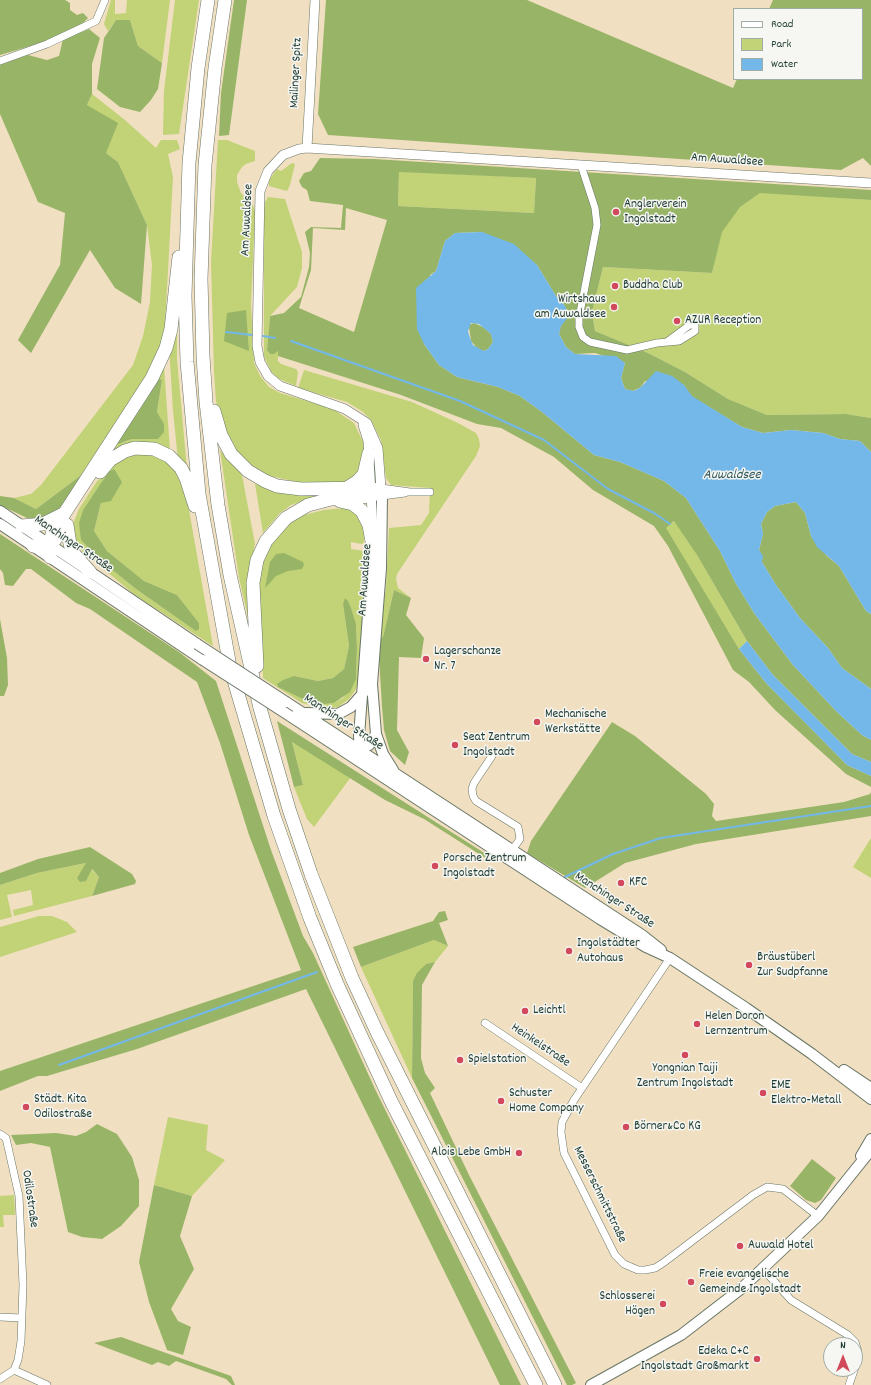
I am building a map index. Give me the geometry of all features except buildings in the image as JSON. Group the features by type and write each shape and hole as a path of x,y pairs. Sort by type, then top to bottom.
{"highway":[{"path":"208,0 198,68 189,163 185,296 187,362 193,435 208,548 230,667 274,816 310,918 368,1052 536,1385"},
{"path":"225,0 215,68 205,165 201,279 203,356 206,402 218,505 230,575 260,708 289,809 311,874 352,978 377,1032 555,1385"},
{"path":"90,572 74,554 70,544 65,520 152,378 166,348 170,329 188,198"},
{"path":"203,356 218,425 225,444 238,463 256,477 278,486 301,489 348,488 377,492"},
{"path":"50,557 49,544 53,531 75,508 95,478 110,460 125,451 135,448 154,449 172,460 181,468 186,478 208,548"},
{"path":"348,488 358,481 364,474 369,452"},
{"path":"260,708 253,583 257,560 266,541 280,524 300,508 322,500 377,492"},
{"path":"322,500 348,503 362,511 369,525 373,547"},
{"path":"22,526 65,520"},
{"path":"33,546 49,544"}],"main road":[{"name":"Am Auwaldsee","path":"377,492 380,581 372,684 376,734 381,748 394,772"},
{"name":"Manchinger Straße","path":"0,511 197,644 360,749 509,854"},
{"name":"Manchinger Straße","path":"0,524 203,660 362,763 642,935 670,958 812,1054 871,1099"},
{"name":"Am Auwaldsee","path":"362,763 360,749 373,547"},
{"path":"304,713 338,714 351,707 364,692"},
{"path":"344,750 360,749 369,745 376,734"},
{"name":"Manchinger Straße","path":"812,1054 840,1068 871,1088"},
{"path":"848,1180 871,1138"},
{"path":"591,1385 681,1335 729,1298 763,1269 818,1216 871,1150"}],"street":[{"path":"0,61 47,44 96,21 105,0"},
{"name":"Mailinger Spitz","path":"307,148 314,0"},
{"name":"Am Auwaldsee","path":"373,547 377,492 378,448 367,423 354,413 280,386 268,376 258,355 261,184 268,170 276,161 289,152 307,148 871,183"},
{"path":"581,165 595,208 598,225 579,318 579,327 583,337 590,342 627,350 668,341 679,341 695,331 693,324"},
{"name":"Am Auwaldsee","path":"354,413 366,432 377,492"},
{"path":"377,492 430,492"},
{"path":"492,756 474,783 472,790 473,796 476,802 518,827 520,839 509,854"},
{"name":"Messerschmittstraße","path":"670,958 566,1112 562,1122 561,1142 564,1153 615,1256 624,1264 638,1270 645,1270 664,1263 753,1195 767,1187 783,1189 818,1216"},
{"name":"Heinkelstraße","path":"485,1023 582,1088"},
{"name":"Odilostraße","path":"0,1134 6,1138 19,1196 22,1243 21,1341 14,1370"},
{"path":"763,1269 791,1300 848,1335 855,1342 858,1351 858,1359 849,1385"},
{"path":"0,1317 21,1318"},
{"path":"0,1379 14,1370 47,1385"}],"green space":[{"path":"0,0 65,0 70,3 70,10 77,15 83,13 88,18 80,26 47,41 0,55"},
{"path":"111,0 115,0 115,14 126,13 127,0 170,0 162,63 138,46 130,20 116,20 108,31 104,24"},
{"path":"175,0 199,0 179,134 163,135 164,91"},
{"path":"234,0 247,0 229,135 219,136 221,93"},
{"path":"326,0 527,0 733,88 737,80 863,80 863,8 769,8 773,0 871,0 871,166 863,158 841,170 328,135 318,114"},
{"path":"116,20 130,20 138,46 162,63 158,89 151,100 140,112 120,107 97,89 104,38"},
{"path":"89,29 100,38 92,64 92,94 87,105 118,123 106,153 118,162 147,225 141,304 115,288 90,250 31,353 18,340 60,265 65,213 38,202 0,114 0,65 28,55 47,60 59,56 63,39"},
{"path":"92,94 125,120 156,148 161,140 177,140 180,149 168,154 173,177 165,326 160,351 139,393 88,470 36,509 14,498 31,494 41,485 133,365 143,336 150,302 152,265 147,225 118,162 106,153 87,105"},
{"path":"218,140 227,140 255,151 255,161 242,167 237,175 237,182 241,193 253,205 255,212 251,305 254,363 260,376 269,387 280,393 333,409 354,423 364,444 365,460 363,469 347,482 297,482 266,475 253,468 233,448 221,421 216,401 214,372 211,262"},
{"path":"320,158 374,159 871,190 871,200 760,193 740,207 722,232 712,273 603,267 592,312 595,331 648,353 685,372 728,399 767,415 846,414 871,418 871,452 860,441 840,439 823,433 791,430 763,433 742,427 691,396 684,385 645,381 641,387 633,391 625,389 621,378 625,363 595,353 575,354 566,347 559,334 565,306 556,296 537,265 482,232 455,233 445,241 436,271 430,275 424,344 439,365 457,377 498,387 520,396 542,412 594,455 620,462 664,481 686,498 720,551 735,582 754,613 793,665 836,711 862,735 871,740 871,762 852,754 773,675 747,641 697,555 674,521 666,528 739,649 766,683 847,765 871,776 871,787 846,774 775,710 749,682 733,670 668,546 654,526 593,490 554,457 501,428 477,424 401,395 278,356 278,351 274,354 270,354 267,350 270,316 284,313 301,297 309,267 310,253 305,232 311,227 341,228 343,205 310,201 307,190 302,187 299,181 304,173 311,171","holes":["399,172 536,178 534,213 398,206","346,208 387,220 354,332 299,308 311,270 313,228 345,230"]},
{"path":"292,163 295,164 287,191 269,186 269,180 277,169 281,171"},
{"path":"399,171 536,178 534,213 398,206"},
{"path":"760,192 871,200 871,418 846,414 767,415 728,399 685,372 648,353 595,331 592,312 603,267 712,273 721,232 740,206"},
{"path":"268,197 285,199 302,252 302,268 297,287 270,316 267,350 270,354 278,351 278,361 281,364 296,369 298,372 296,386 277,378 271,371 264,356 264,204"},
{"path":"246,310 249,351 224,341 227,313"},
{"path":"474,323 483,327 491,334 493,342 488,349 484,351 478,349 471,341 469,325"},
{"path":"177,324 177,359 187,469 178,460 173,411 169,346"},
{"path":"164,366 170,451 154,443 138,442 128,444 109,454","holes":["162,381 157,412 164,425 158,439 132,439 122,443 155,384"]},
{"path":"304,370 412,402 458,423 476,433 479,439 480,446 476,456 397,574 396,579 398,588 411,598 394,590 383,637 378,639 386,588 389,528 421,525 429,513 430,488 391,485 386,478 381,440 371,420 363,412 347,402 298,388"},
{"path":"159,379 162,380 157,412 164,424 164,432 158,439 132,439 118,444 118,441 138,413"},
{"path":"220,450 242,475 255,544 247,585 249,621 239,578"},
{"path":"134,452 159,455 180,476 186,493 213,646 135,595 82,551 73,536 73,524 79,509 95,484 108,468","holes":["109,472 94,531 107,551 144,581 177,595 199,623 195,630 136,589 100,560 81,540 83,510"]},
{"path":"114,469 122,482 111,501 101,503 94,531 107,551 144,581 177,595 199,623 199,629 196,631 136,589 100,560 81,540 79,523 83,510 109,472"},
{"path":"88,470 65,503 55,513 40,519 27,518 0,505 0,496 14,498 36,509"},
{"path":"255,484 267,488 319,495 291,505 280,513 263,533"},
{"path":"796,502 805,513 811,536 827,556 839,566 866,611 871,614 871,689 842,668 828,648 800,618 776,585 762,562 759,550 763,534 761,524 767,512 775,506"},
{"path":"345,508 358,513 364,524 364,542 362,544 351,542 351,549 364,551 365,554 360,678 356,689 349,699 338,707 321,708 302,703 263,678 259,586 260,571 271,544 289,524 304,515 324,510","holes":["348,601 356,624 356,679 343,698 334,703 325,704 294,676 318,681 333,678 344,669 349,646 343,604"]},
{"path":"675,521 697,555 747,641 739,649 665,528"},
{"path":"0,534 179,652 216,681 271,850 303,936 313,953 375,1089 521,1385 500,1385 306,989 137,1049 47,1076 38,1076 0,1091 0,1071 301,970 249,835 220,743 197,682 90,609 76,603 31,569 26,569 13,586 5,585 3,573 0,569"},
{"path":"284,553 303,562 304,565 302,569 288,571 276,576 265,588 270,562 276,554"},
{"path":"394,590 411,598 406,615 424,638 421,658 399,657 397,730 409,752 405,765 390,751 384,730 382,707 378,639 383,637"},
{"path":"345,598 351,608 356,624 356,679 350,692 334,703 325,704 301,698 278,687 277,684 294,676 318,681 333,678 344,669 349,646 343,604"},
{"path":"0,619 7,658 8,685 4,696 0,696"},
{"path":"277,721 489,856 487,859 424,819 385,800 292,742 303,785 294,787"},
{"path":"612,722 635,736 706,794 714,804 712,816 716,821 844,802 870,794 871,792 871,816 696,844 625,863 585,888 527,853 531,841"},
{"path":"292,742 351,777 314,827 307,819 294,787 303,785"},
{"path":"871,838 871,878 853,867"},
{"path":"90,847 132,874 136,881 135,884 92,896 99,877 92,869 86,881 80,882 77,878 86,863 37,873 0,885 0,873 38,859"},
{"path":"87,863 77,878 86,881 91,869 99,877 92,896 14,916 13,910 33,905 31,890 7,895 12,917 0,920 0,885 37,873"},
{"path":"445,911 448,920 439,923 448,946 434,940 361,967 353,947 433,921 439,912"},
{"path":"39,916 52,916 67,922 77,932 0,957 0,927"},
{"path":"434,940 448,946 435,962 426,964 413,981 412,1078 361,967"},
{"path":"435,962 422,985 421,1058 425,1073 435,1088 430,1093 469,1175 576,1383 572,1385 567,1385 412,1078 413,981 417,973 426,964"},
{"path":"168,1117 208,1125 206,1150 225,1160 192,1196 154,1185"},
{"path":"97,1124 117,1134 132,1157 139,1180 139,1206 121,1226 102,1239 82,1237 68,1232 50,1147 31,1143 16,1145 11,1135 56,1133 76,1136 86,1132"},
{"path":"812,1159 836,1178 821,1200 815,1203 806,1200 790,1186"},
{"path":"154,1185 192,1196 180,1236 194,1269 171,1309 178,1321 191,1327 183,1355 167,1350 149,1302 139,1262"},
{"path":"14,1195 15,1215 3,1215 4,1227 0,1227 0,1196"},
{"path":"121,1337 231,1376 235,1385 232,1385 226,1379 176,1361 169,1366 158,1362 152,1365 94,1343"}],"water":[{"name":"Auwaldsee","path":"482,232 514,244 537,265 556,296 565,306 569,316 561,326 559,334 566,347 575,354 616,356 625,363 621,378 625,389 634,391 641,387 656,371 672,376 684,385 692,396 742,427 763,433 791,430 823,433 840,439 860,441 871,452 871,614 866,611 839,566 817,547 811,536 805,513 796,502 775,506 767,512 761,524 763,534 759,550 763,556 762,562 776,585 800,618 828,648 842,668 871,689 871,740 862,735 836,711 793,665 754,613 735,582 720,551 686,498 664,481 620,462 594,455 542,412 520,396 498,387 457,377 439,365 424,344 417,329 416,288 436,271 445,241 455,233","holes":["471,323 479,324 491,334 493,342 488,349 484,351 473,345 468,331"]},
{"path":"747,641 773,675 852,754 871,762 871,776 847,765 766,683 739,649"}],"waterway":[{"path":"226,332 252,335"},
{"path":"263,336 275,338"},
{"path":"291,341 460,401 544,440 608,489 654,513 670,524"},
{"path":"565,877 613,854 661,838 871,806"},
{"path":"59,1065 317,972"}],"place":[{"name":"Anglerverein Ingolstadt","path":"616,212"},
{"name":"Buddha Club","path":"615,286"},
{"name":"Wirtshaus am Auwaldsee","path":"614,307"},
{"name":"AZUR Reception","path":"677,321"},
{"name":"Lagerschanze Nr. 7","path":"426,659"},
{"name":"Mechanische Werkstätte","path":"537,722"},
{"name":"Seat Zentrum Ingolstadt","path":"455,745"},
{"name":"Porsche Zentrum Ingolstadt","path":"435,866"},
{"name":"KFC","path":"621,883"},
{"name":"Ingolstädter Autohaus","path":"569,951"},
{"name":"Bräustüberl Zur Sudpfanne","path":"749,965"},
{"name":"Leichtl","path":"525,1011"},
{"name":"Helen Doron Lernzentrum","path":"697,1024"},
{"name":"Yongnian Taiji Zentrum Ingolstadt","path":"685,1055"},
{"name":"Spielstation","path":"460,1060"},
{"name":"EME Elektro-Metall","path":"763,1093"},
{"name":"Schuster Home Company","path":"501,1101"},
{"name":"Städt. Kita Odilostraße","path":"26,1107"},
{"name":"Börner&Co KG","path":"626,1127"},
{"name":"Alois Lebe GmbH","path":"519,1153"},
{"name":"Auwald Hotel","path":"740,1246"},
{"name":"Freie evangelische Gemeinde Ingolstadt","path":"691,1282"},
{"name":"Schlosserei Högen","path":"663,1304"},
{"name":"Edeka C+C Ingolstadt Großmarkt","path":"757,1359"}]}
